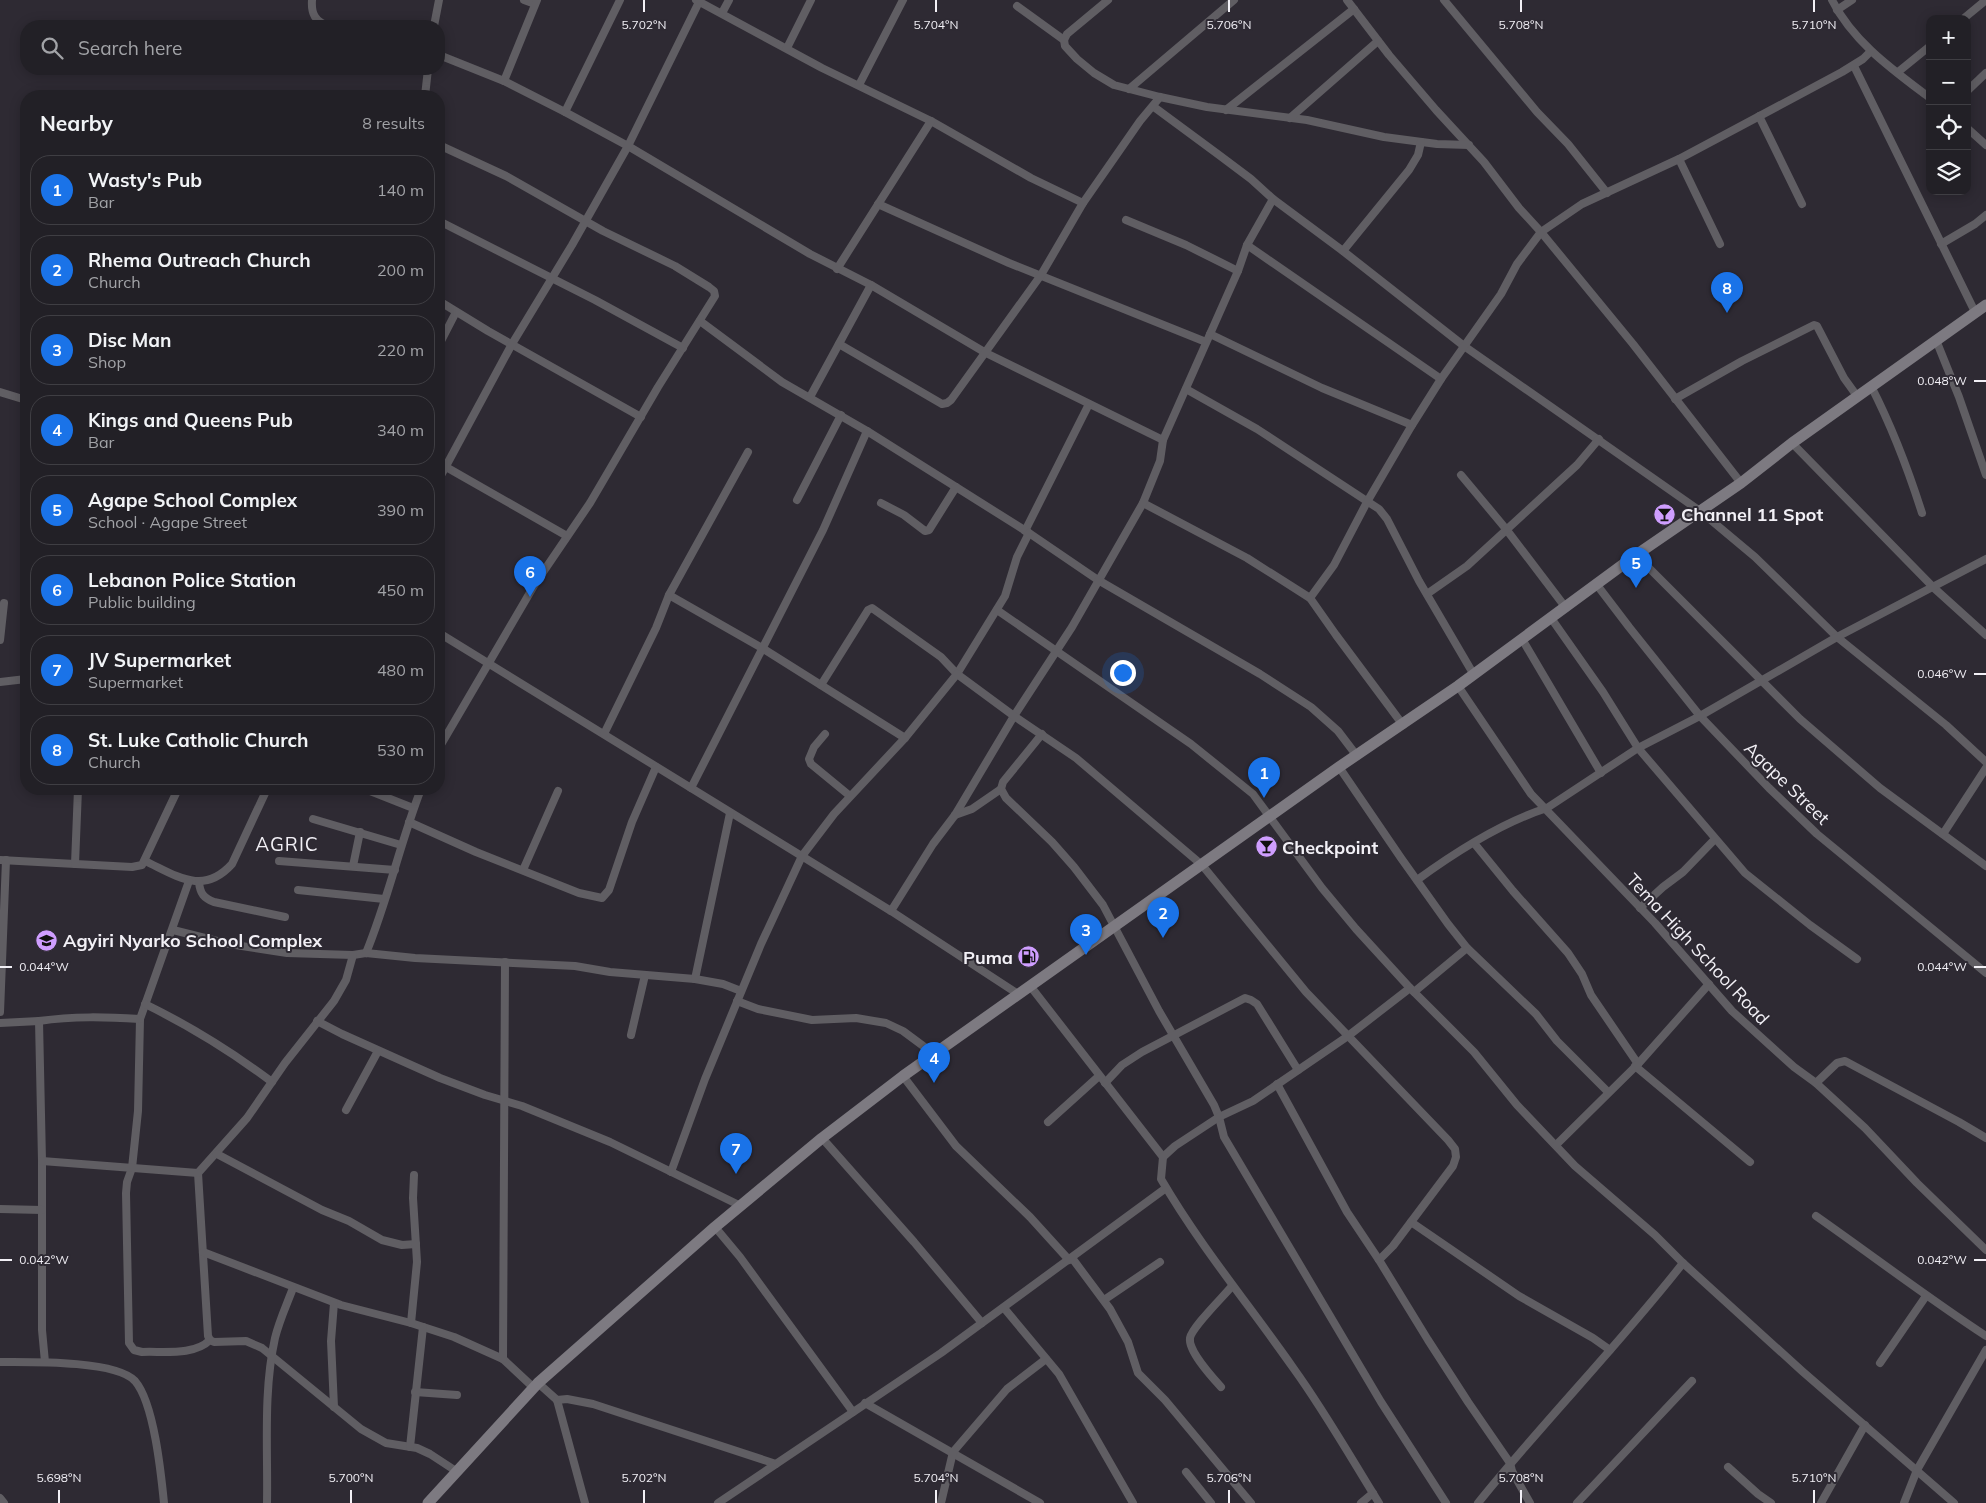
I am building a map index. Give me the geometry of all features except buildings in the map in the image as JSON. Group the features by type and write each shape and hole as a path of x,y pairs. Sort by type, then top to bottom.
{"main road":[{"path":"428,1503 536,1385 715,1227 822,1138 903,1076 1339,767 1474,675 1636,555 1741,482 1857,396 1986,305"}],"street":[{"path":"312,0 313,14 316,20"},
{"path":"435,20 439,0"},
{"path":"504,81 536,2 524,0"},
{"path":"565,112 620,0"},
{"path":"722,13 729,0"},
{"path":"787,48 810,0"},
{"path":"859,85 903,0"},
{"path":"1108,0 1067,34 1064,40 1065,46 1076,59 1114,85 1160,98 1226,110 1350,128 1384,137 1421,142 1469,145"},
{"path":"1129,89 1234,0"},
{"path":"1347,0 1378,41 1436,110 1469,145 1541,232 1741,482"},
{"path":"1444,0 1537,112 1568,144 1607,193"},
{"path":"1832,0 1852,32 1871,51 1926,95"},
{"path":"1837,10 1852,0"},
{"path":"1968,15 1986,0"},
{"path":"445,460 628,146 697,1 822,68 931,121 1032,178 1083,203"},
{"path":"1017,6 1064,40"},
{"path":"1226,110 1354,9"},
{"path":"1290,118 1378,41"},
{"path":"1898,72 1926,49"},
{"path":"1310,598 1334,566 1367,502 1412,424 1501,294 1517,264 1541,232 1569,212 1679,159 1854,66 1871,51"},
{"path":"445,57 504,81 565,112 628,146 837,269 871,285 986,353 1163,440"},
{"path":"1854,66 1975,312"},
{"path":"1971,87 1986,74"},
{"path":"426,90 427,75"},
{"path":"839,344 942,404 952,400 1041,275 1083,203 1140,121 1160,98"},
{"path":"1154,107 1245,174 1273,199 1464,346 1700,511 1740,544 1837,637 1946,725 1986,762"},
{"path":"1759,116 1802,204"},
{"path":"837,269 931,121"},
{"path":"1971,132 1986,145"},
{"path":"1342,251 1409,170 1418,155 1421,142"},
{"path":"445,149 506,176 603,231 674,266 714,291 715,296 713,303 683,348 590,503 535,584 445,736"},
{"path":"1679,159 1720,244"},
{"path":"891,911 933,844 955,815 1014,716 1057,650 1142,503 1160,461 1163,440 1247,246 1273,199"},
{"path":"878,204 1008,264 1041,275 1206,342"},
{"path":"1941,244 1975,224 1986,215"},
{"path":"1126,220 1186,245 1238,270"},
{"path":"445,223 683,348"},
{"path":"1247,246 1441,379"},
{"path":"810,397 871,285"},
{"path":"445,305 641,417"},
{"path":"445,333 456,312"},
{"path":"700,321 782,382 841,414 1027,532 1098,580 1260,674 1311,707 1338,731 1357,756"},
{"path":"1675,399 1742,361 1814,325 1817,326 1844,378 1857,396"},
{"path":"1210,334 1322,388 1412,424"},
{"path":"1936,340 1959,397 1986,475"},
{"path":"1871,386 1889,420 1922,513"},
{"path":"1186,389 1257,430 1379,509 1387,519 1427,594 1474,675"},
{"path":"0,392 20,398"},
{"path":"672,1172 704,1079 741,991 802,856 850,796 905,738 957,674 1005,596 1027,532 1089,404"},
{"path":"798,500 841,414"},
{"path":"690,788 823,530 867,431"},
{"path":"1427,594 1466,566 1577,464 1598,440"},
{"path":"1792,443 1934,588 1986,635"},
{"path":"604,734 656,628 670,595 748,452"},
{"path":"445,467 567,536"},
{"path":"1461,475 1506,529 1566,608"},
{"path":"881,503 904,515 925,531 929,530 956,487"},
{"path":"1142,503 1247,558 1310,598 1403,725"},
{"path":"1636,555 1800,719 1880,788 1986,866"},
{"path":"1417,880 1443,861 1531,814 1547,808 1638,748 1700,716 1837,637 1934,588 1986,559"},
{"name":"Agape Street","path":"1597,585 1700,716 1769,788 1817,834 1986,973"},
{"path":"670,595 762,648 905,738"},
{"path":"0,640 4,603"},
{"path":"821,685 868,610 872,608 941,657 957,674 1014,716 1076,758 1202,865 1306,992 1434,1124 1455,1149 1456,1157 1453,1166 1393,1246 1379,1260"},
{"path":"997,610 1190,744 1253,794 1356,930 1468,1046 1518,1105 1575,1166 1655,1235 1683,1263 1802,1371 1954,1503"},
{"path":"1551,618 1603,692 1638,748 1745,873 1810,925 1857,959"},
{"path":"445,637 891,911 1018,994"},
{"path":"1522,639 1601,773"},
{"path":"0,682 20,680"},
{"name":"Tema High School Road","path":"1458,686 1531,794 1547,808 1640,908 1738,1017 1794,1067 1816,1083 1865,1128 1986,1250"},
{"path":"825,734 811,753 809,759 811,764 850,796"},
{"path":"955,815 972,809 1001,789 1003,782 1042,734"},
{"path":"409,822 476,852 579,892 602,898 606,895 619,863 632,822 656,767"},
{"path":"1339,767 1448,924 1467,948 1536,1014 1557,1041 1608,1092"},
{"path":"1943,834 1986,768"},
{"path":"1001,789 1006,798 1052,842 1074,867 1103,905 1173,1037 1210,1099 1219,1117 1224,1137 1381,1402 1446,1503"},
{"path":"523,870 558,791"},
{"path":"75,864 78,795"},
{"path":"0,1012 3,860 132,867 142,865 175,795"},
{"path":"145,861 190,881 199,882 214,879 224,873 232,864 265,795"},
{"path":"380,795 413,808"},
{"path":"366,954 380,918 384,899 418,795"},
{"path":"695,979 730,813"},
{"path":"312,819 401,845"},
{"path":"353,866 360,832"},
{"path":"1640,908 1683,872 1715,839"},
{"path":"1474,844 1568,953 1582,974 1591,995 1636,1065 1750,1162"},
{"path":"280,861 395,870"},
{"path":"190,881 140,1019 138,1111 132,1168 127,1182 126,1193 129,1343 134,1350 142,1352 195,1349 204,1347 210,1340"},
{"path":"199,882 200,891 205,898 214,902 285,917"},
{"path":"298,890 384,899"},
{"path":"173,930 253,949 287,953 366,954 407,958 575,966 695,979 722,984 741,991"},
{"path":"1163,1157 1190,1135 1219,1117 1253,1101 1348,1036 1467,948"},
{"path":"42,1161 198,1172 247,1118 340,991 346,980 353,955"},
{"path":"502,1359 505,962"},
{"path":"630,1035 646,975"},
{"path":"1556,1146 1636,1065 1709,984"},
{"path":"1031,987 1163,1157 1161,1180 1232,1286 1299,1375 1329,1420 1379,1503"},
{"path":"1105,1083 1122,1065 1142,1052 1245,998 1257,1004 1298,1070"},
{"path":"737,1001 758,1009 812,1020 856,1018 886,1023 903,1031 934,1054"},
{"path":"145,1004 197,1031 272,1082"},
{"path":"0,1023 84,1016 140,1019"},
{"path":"39,1021 42,1161 42,1330 45,1362"},
{"path":"317,1021 440,1078 484,1095 504,1100 610,1142 741,1206"},
{"path":"346,1110 378,1050"},
{"path":"1816,1083 1837,1063 1844,1061 1986,1138"},
{"path":"903,1076 956,1146 1030,1217 1070,1259 1104,1300 1128,1342 1138,1373 1165,1400 1251,1503"},
{"path":"1048,1122 1099,1076"},
{"path":"1277,1084 1347,1212 1428,1340 1510,1462 1512,1471 1530,1503"},
{"path":"822,1138 914,1242 982,1323"},
{"path":"216,1154 322,1210 349,1221 382,1240 402,1245 416,1244"},
{"path":"198,1172 208,1336 210,1340 214,1342 246,1341 254,1344 272,1355 361,1429 386,1443 410,1447 430,1454 456,1472"},
{"path":"411,1323 417,1262 413,1198 414,1176"},
{"path":"718,1503 916,1370 1004,1308 1166,1188"},
{"path":"0,1209 42,1210"},
{"path":"1816,1216 1874,1256 1926,1296 1986,1336"},
{"path":"1411,1222 1519,1296 1593,1338 1610,1350"},
{"path":"715,1227 740,1257 853,1412"},
{"path":"203,1252 334,1303 411,1323 454,1337 502,1359 557,1400 585,1503"},
{"path":"1104,1300 1160,1262"},
{"path":"1478,1503 1510,1462 1534,1439 1683,1263"},
{"path":"1221,1387 1196,1355 1190,1338 1199,1323 1232,1286"},
{"path":"267,1503 267,1427 272,1355 279,1325 293,1288"},
{"path":"1880,1363 1926,1296"},
{"path":"334,1303 331,1341 334,1407"},
{"path":"1004,1308 1037,1345 1059,1374 1116,1470 1133,1503"},
{"path":"410,1447 423,1327"},
{"path":"1904,1503 1917,1470 1986,1350"},
{"path":"941,1503 952,1452 1007,1389 1046,1359"},
{"path":"0,1362 45,1362 109,1369 122,1372 134,1380 144,1397 153,1428 164,1503"},
{"path":"1577,1503 1692,1381"},
{"path":"415,1392 457,1395"},
{"path":"557,1400 567,1399 593,1404 776,1464"},
{"path":"865,1403 1040,1503"},
{"path":"1820,1503 1865,1425"},
{"path":"1728,1467 1771,1503"},
{"path":"1186,1472 1211,1503"},
{"path":"1361,1503 1373,1493"},
{"path":"0,1498 4,1503"}],"place":[{"name":"St. Luke Catholic Church","path":"1727,313"},
{"name":"Channel 11 Spot","path":"1665,514"},
{"name":"Agape School Complex","path":"1636,588"},
{"name":"Lebanon Police Station","path":"530,597"},
{"name":"Wasty's Pub","path":"1264,798"},
{"name":"Checkpoint","path":"1266,847"},
{"name":"Rhema Outreach Church","path":"1163,938"},
{"name":"Agyiri Nyarko School Complex","path":"47,940"},
{"name":"Disc Man","path":"1086,955"},
{"name":"Puma","path":"1029,957"},
{"name":"Kings and Queens Pub","path":"934,1083"},
{"name":"JV Supermarket","path":"736,1174"}],"district":[{"name":"AGRIC","path":"287,844"}]}
